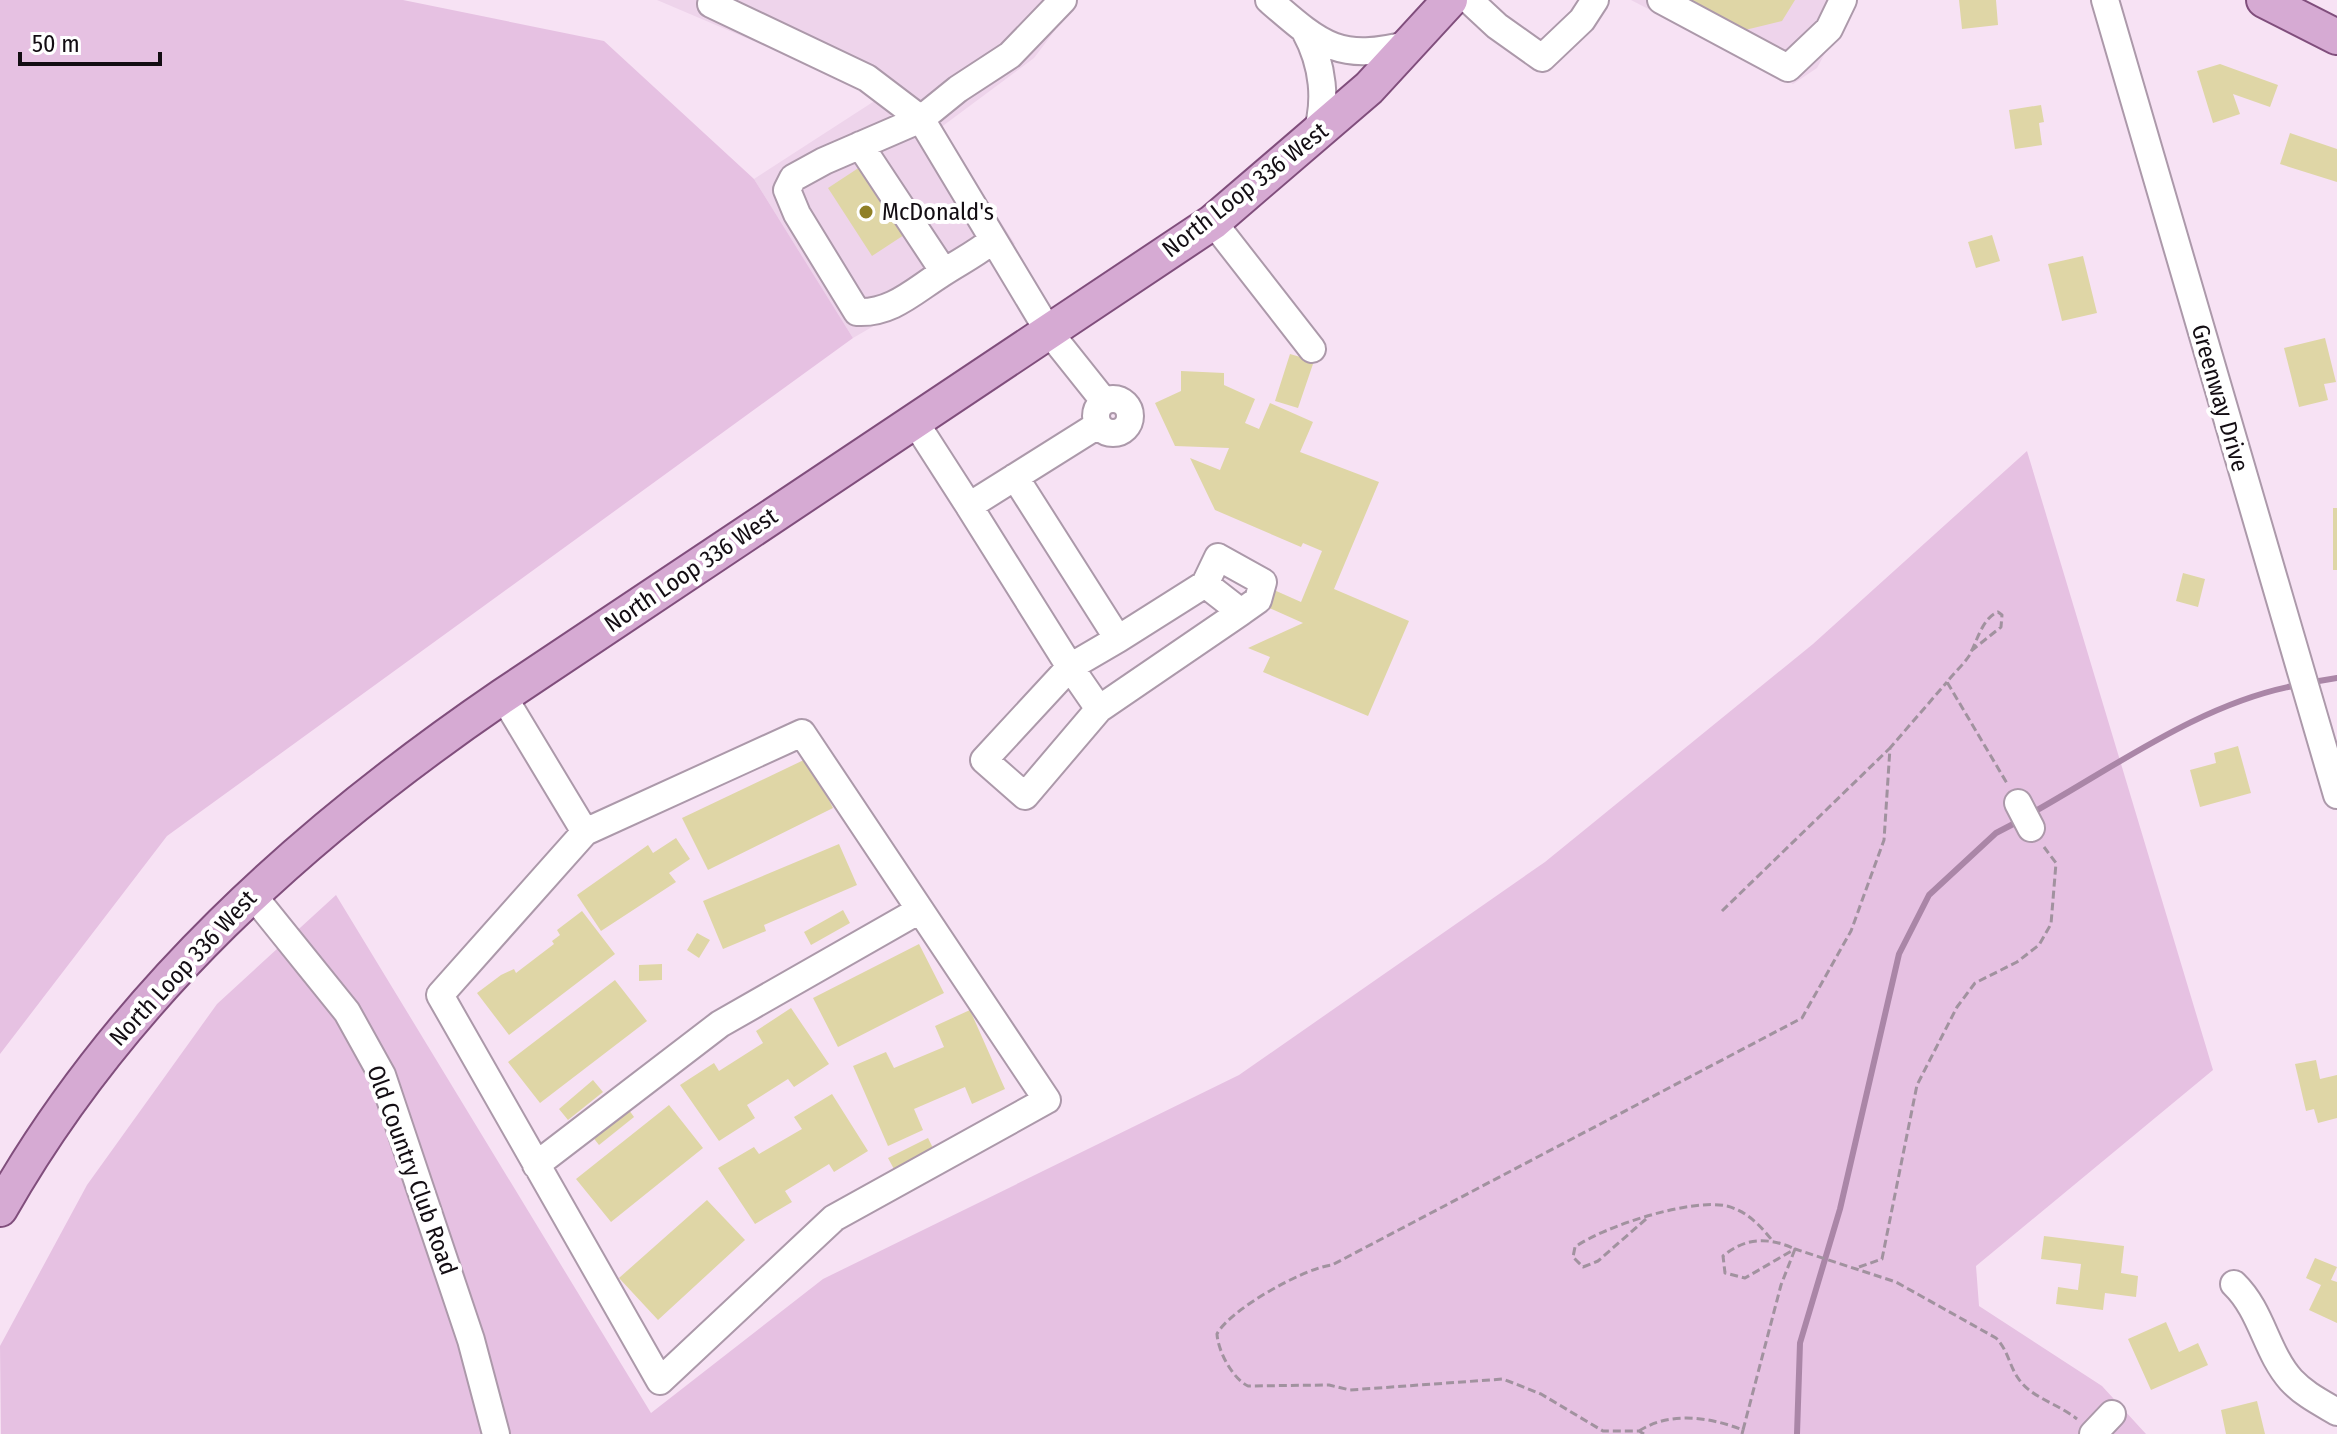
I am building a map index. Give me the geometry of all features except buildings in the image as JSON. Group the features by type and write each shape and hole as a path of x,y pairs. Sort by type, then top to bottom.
{"main road":[{"name":"North Loop 336 West","path":"0,1209 101,1055 251,893 418,754 1213,222 1315,138 1450,0"},
{"path":"2264,0 2337,37"}],"street":[{"path":"712,0 711,4 867,78 921,119 1101,413 1015,477 969,506"},
{"path":"993,240 973,257 944,272 906,299 874,313 857,312 797,214 787,190 793,178 921,119 958,89 1010,55 1063,0"},
{"path":"1269,0 1323,44 1351,51 1378,52 1410,44"},
{"path":"1469,0 1497,26 1542,58 1582,20 1595,0"},
{"path":"1661,0 1788,68 1829,29 1843,0"},
{"name":"Greenway Drive","path":"2105,0 2317,735 2335,778"},
{"path":"1305,31 1315,50 1322,81 1322,119 1315,138"},
{"path":"860,145 944,272"},
{"path":"1213,222 1312,349"},
{"path":"915,422 1099,709"},
{"path":"1015,477 1118,639"},
{"path":"1218,557 1263,582 1258,600 1099,709 1025,796 984,760 1070,667 1205,584 1218,557"},
{"path":"1205,584 1241,612"},
{"path":"503,696 585,832"},
{"path":"802,733 1047,1100 834,1218 660,1381 440,995 585,832 802,733"},
{"path":"2018,803 2031,828"},
{"name":"Old Country Club Road","path":"251,893 347,1012 382,1075 471,1340 496,1434"},
{"path":"536,1165 720,1024 918,911"},
{"path":"2234,1284 2249,1298 2289,1378 2308,1396 2337,1412"},
{"path":"2090,1431 2112,1414"}],"path":[{"path":"1722,911 1890,748 1971,651 1991,615 1998,612 2002,615 2001,627 1971,651"},
{"path":"1947,682 2018,803"},
{"path":"1644,1434 1639,1431 1603,1431 1541,1394 1503,1379 1350,1390 1329,1385 1248,1386 1241,1383 1223,1354 1217,1334 1233,1313 1254,1304 1274,1289 1319,1267 1332,1265 1802,1018 1851,931 1884,840 1890,748"},
{"path":"1859,1267 1882,1259 1917,1085 1957,1007 1975,983 2017,962 2039,945 2051,924 2056,863 2031,828"},
{"path":"1646,1219 1598,1261 1583,1267 1573,1257 1575,1247 1593,1234 1667,1211 1727,1206 1757,1223 1771,1239 1896,1282 1996,1338 2005,1346 2018,1379 2039,1397 2065,1409 2090,1431"},
{"path":"1771,1239 1734,1247 1723,1256 1725,1273 1745,1278 1795,1249"},
{"path":"1639,1431 1657,1419 1716,1419 1742,1432 1781,1285 1795,1249"}],"shaded area":[{"path":"0,0 403,0 604,41 754,179 853,338 167,836 0,1054"},
{"path":"657,0 1078,0 1034,58 940,128 1015,244 853,338 754,179 876,100 857,85"},
{"path":"1631,0 1854,0 1817,68 1793,84"},
{"path":"2027,451 2213,1070 1976,1266 1979,1306 2102,1386 2146,1434 1,1434 0,1346 87,1185 217,1004 336,895 651,1413 823,1279 1239,1075 1545,862 1813,644"}],"waterway":[{"path":"2313,682 2337,678"},
{"path":"2032,813 2194,721 2263,693 2298,685"},
{"path":"1797,1434 1800,1343 1840,1209 1899,954 1929,895 1996,833 2019,821"}],"place":[{"name":"McDonald's","path":"866,212"}]}
